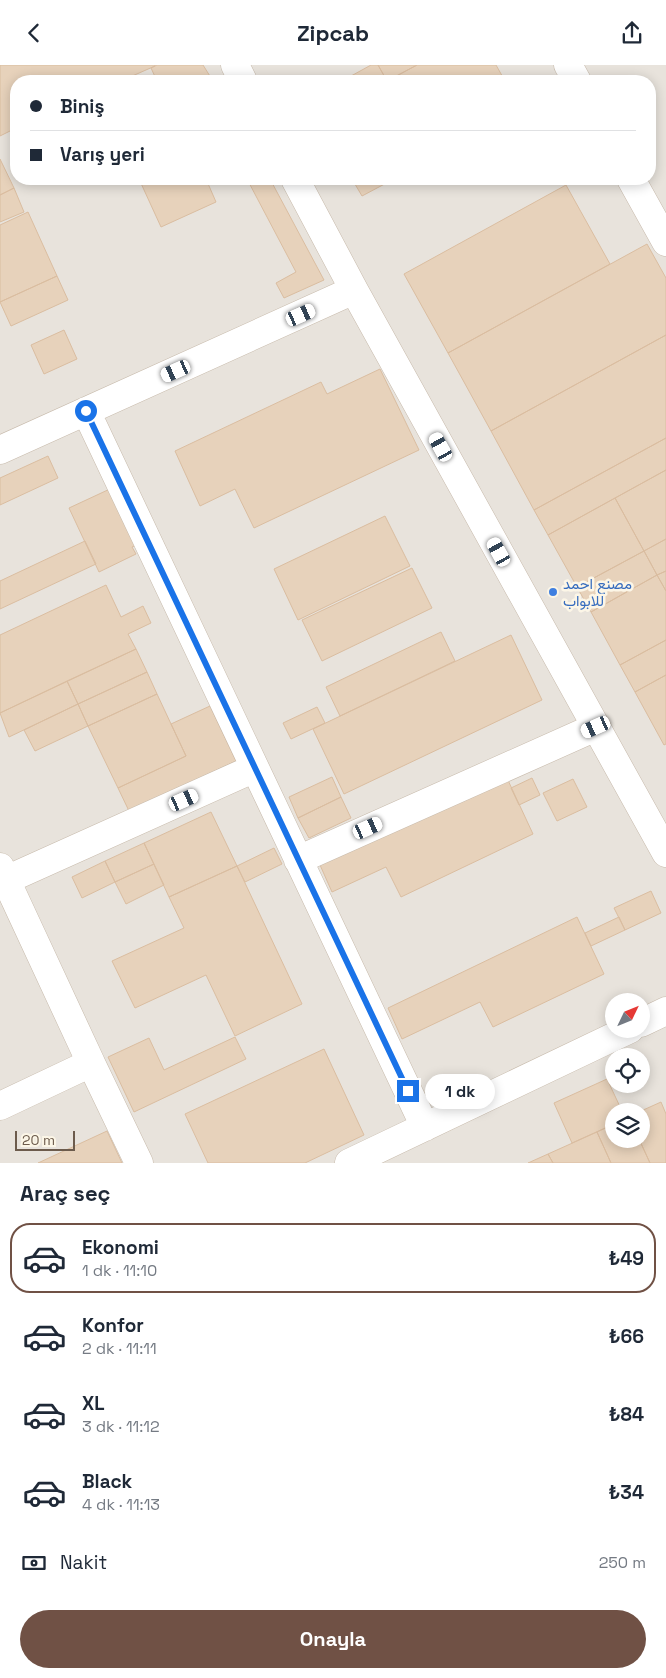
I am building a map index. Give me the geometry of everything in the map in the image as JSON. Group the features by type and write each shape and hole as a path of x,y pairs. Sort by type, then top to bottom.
{"street":[{"path":"298,185 354,290 666,853"},
{"path":"634,185 666,242"},
{"path":"0,450 354,290"},
{"path":"86,411 425,1127"},
{"path":"298,860 596,727"},
{"path":"139,1163 3,873 255,768"},
{"path":"650,1019 666,1011"},
{"path":"349,1163 611,1038"},
{"path":"0,1106 91,1063"}],"shaded area":[{"path":"0,65 666,65 666,1163 0,1163"}],"building":[{"path":"0,65 155,65 135,75 10,75 10,131 0,136"},
{"path":"157,65 203,65 209,75 154,75 151,68"},
{"path":"371,65 378,65 384,75 353,75"},
{"path":"378,65 417,65 398,75 384,75"},
{"path":"417,65 496,65 502,75 398,75"},
{"path":"0,159 10,180 10,185 13,185 14,188 0,195"},
{"path":"142,185 209,185 216,202 161,227"},
{"path":"250,185 273,185 324,280 284,298 276,283 296,272"},
{"path":"356,185 383,185 362,196"},
{"path":"566,185 610,264 448,353 404,274"},
{"path":"14,188 24,212 0,222 0,195"},
{"path":"28,212 57,276 0,302 0,225"},
{"path":"647,244 666,278 666,335 491,431 448,353"},
{"path":"57,276 68,300 11,326 0,302"},
{"path":"64,330 77,359 44,374 31,345"},
{"path":"666,335 666,438 534,510 491,431"},
{"path":"380,369 419,450 254,528 235,489 200,506 175,451 321,382 327,394"},
{"path":"666,438 666,470 548,535 534,510"},
{"path":"48,456 58,478 0,505 0,478"},
{"path":"666,470 666,539 644,551 615,498"},
{"path":"112,488 139,544 132,547 136,554 99,572 69,508"},
{"path":"615,498 644,551 577,587 548,535"},
{"path":"385,516 410,566 298,620 274,569"},
{"path":"666,539 666,571 657,575 644,551"},
{"path":"85,541 96,564 0,609 0,581"},
{"path":"644,551 657,575 591,612 577,587"},
{"path":"412,568 432,608 322,661 302,620"},
{"path":"666,571 666,591 657,575"},
{"path":"657,575 666,591 666,640 620,665 591,612"},
{"path":"106,585 121,617 143,606 151,623 128,634 136,649 0,713 0,635"},
{"path":"441,632 455,661 340,716 326,687"},
{"path":"511,635 542,700 344,794 313,729"},
{"path":"666,640 666,675 635,692 620,665"},
{"path":"136,649 147,672 78,704 67,681"},
{"path":"147,672 157,694 88,726 78,704"},
{"path":"666,675 666,744 664,745 635,692"},
{"path":"67,681 78,704 9,737 0,713"},
{"path":"157,694 186,756 118,788 88,726"},
{"path":"78,704 88,726 35,751 24,730"},
{"path":"210,706 236,761 129,811 118,788 186,756 171,724"},
{"path":"317,707 325,723 291,739 283,723"},
{"path":"506,776 533,834 401,897 386,867 332,892 320,865"},
{"path":"332,777 341,797 298,818 289,797"},
{"path":"532,778 540,795 519,805 511,788"},
{"path":"573,779 587,807 557,821 543,793"},
{"path":"341,797 351,818 309,838 298,818"},
{"path":"211,812 237,866 169,897 144,843"},
{"path":"144,843 154,864 115,882 105,861"},
{"path":"274,848 282,864 245,882 237,866"},
{"path":"105,861 115,882 82,898 72,877"},
{"path":"154,864 164,885 126,904 115,882"},
{"path":"237,866 302,1004 235,1036 206,975 135,1008 112,961 184,928 169,897"},
{"path":"651,891 661,913 625,930 614,908"},
{"path":"577,917 604,974 493,1027 480,1002 402,1039 388,1008"},
{"path":"619,917 625,930 591,946 585,933"},
{"path":"235,1037 246,1059 134,1112 108,1057 149,1038 164,1070"},
{"path":"324,1049 364,1135 305,1163 208,1163 185,1114"},
{"path":"605,1080 605,1093 614,1093 618,1103 605,1103 605,1128 572,1143 554,1103"},
{"path":"661,1102 666,1114 666,1163 650,1163 643,1148 650,1148 650,1107"},
{"path":"605,1128 605,1148 643,1148 650,1163 611,1163 597,1132"},
{"path":"107,1131 122,1163 38,1163"},
{"path":"597,1132 611,1163 553,1163 548,1154"},
{"path":"548,1154 553,1163 528,1163"}],"place":[{"name":"مصنع احمد للابواب","path":"553,592"}],"route":[{"path":"86,411 408,1091"}]}
